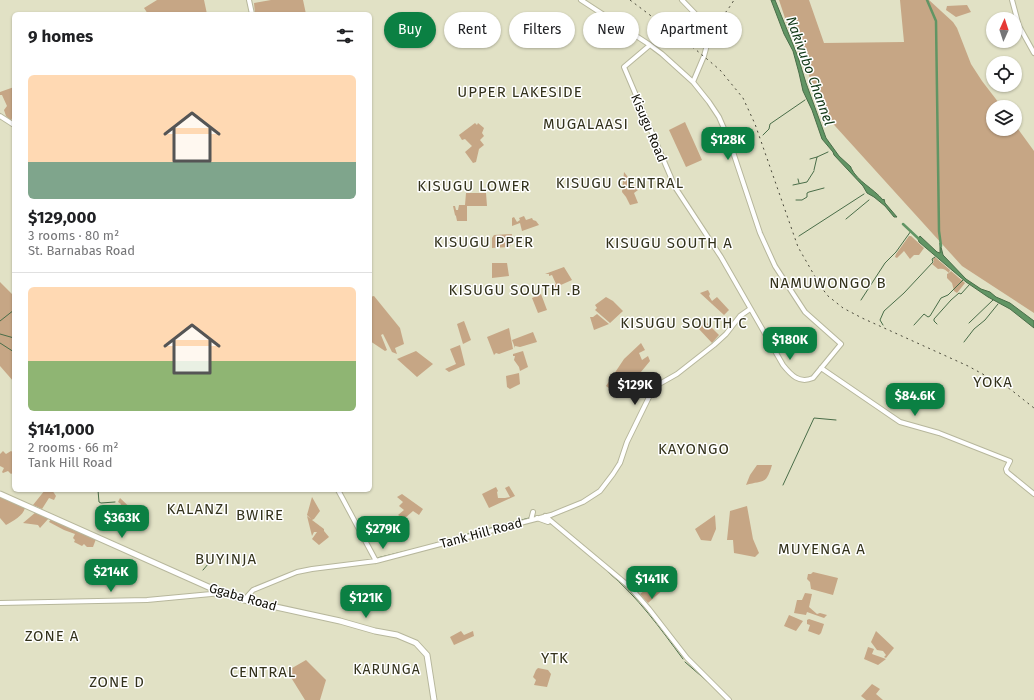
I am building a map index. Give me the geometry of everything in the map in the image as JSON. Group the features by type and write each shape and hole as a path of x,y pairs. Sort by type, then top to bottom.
{"main road":[{"name":"Ggaba Road","path":"0,494 222,593 244,600 397,635 416,643 427,655 434,700"}],"street":[{"path":"249,0 252,12"},
{"path":"581,0 647,43"},
{"path":"654,48 676,65 693,82 704,56 711,30 682,0"},
{"path":"686,4 690,0"},
{"path":"1012,0 1019,26 1034,53"},
{"name":"Kisugu Road","path":"647,48 624,67 675,187 721,256 772,349 790,373 799,379 808,380 813,378 841,344 805,312 775,266 760,233 735,157 719,117 693,82"},
{"path":"0,116 12,125"},
{"name":"Tank Hill Road","path":"244,600 253,590 297,572 376,561 538,518 574,506 600,491 620,463 627,442 652,389 656,384 677,374 714,345 726,334 740,316 750,309"},
{"path":"821,368 900,422 939,433 1010,461 1006,469 1007,472 1034,494"},
{"path":"339,492 376,561"},
{"path":"533,512 538,518 553,524 630,587 687,658 729,700"},
{"path":"538,518 553,524"},
{"path":"0,603 146,600 222,593"}],"shaded area":[{"path":"157,0 204,0 207,12 147,12 144,8"},
{"path":"271,0 303,0 306,12 255,12 254,3"},
{"path":"771,0 775,0 798,57 826,138 839,156 851,167 854,173 883,200 884,199 885,203 897,217 894,217 885,206 867,193 863,186 834,155 822,139 812,110 803,91 793,51 784,34"},
{"path":"779,0 809,0 824,43 904,42 900,0 929,0 953,22 957,28 971,64 986,86 986,92 990,92 997,100 986,100 986,136 1022,136 1022,135 1034,151 1034,313 962,266 826,116 786,21"},
{"path":"967,5 971,12 956,17 946,10 947,6"},
{"path":"12,88 11,121 6,116 4,110 7,106 2,95 0,95 0,92"},
{"path":"685,122 702,160 686,167 669,130"},
{"path":"475,123 477,125 478,123 484,128 482,133 484,136 480,140 484,145 479,149 476,162 473,163 465,152 472,146 465,139 462,140 459,135"},
{"path":"624,172 638,190 634,193 638,203 630,205 622,192"},
{"path":"466,193 486,193 487,206 467,206 467,221 457,221 453,206 455,206 456,210 458,210 459,205 465,205"},
{"path":"524,216 526,220 532,218 539,225 522,231 520,223 512,226 512,218 514,217 517,222 520,220 519,218"},
{"path":"512,234 510,247 492,248 492,238 494,235"},
{"path":"909,236 911,236 924,248 919,255 914,255 910,259 904,251 897,258 895,257 896,254"},
{"path":"920,236 940,253 940,243 943,255 966,279 981,289 990,292 996,297 1010,303 1034,321 1034,328 1010,309 988,297 966,282 919,242 918,239"},
{"path":"935,257 950,270 949,273 944,269 938,269 932,264"},
{"path":"492,263 507,263 509,276 492,278"},
{"path":"564,267 572,280 554,288 553,286 556,284 552,275 549,276 549,274 545,274"},
{"path":"951,271 965,283 957,293 954,291 952,283 947,278 947,274"},
{"path":"0,282 12,294 12,380 0,366"},
{"path":"708,290 712,301 717,297 729,310 724,315 700,293"},
{"path":"541,294 547,310 538,313 532,298"},
{"path":"372,296 374,296 400,328 404,344 395,348 397,354 392,352 383,334 381,335 387,350 385,351 372,342"},
{"path":"606,297 613,301 623,311 610,323 595,310 597,308 595,305"},
{"path":"597,314 609,324 594,330 590,317"},
{"path":"703,319 719,335 712,343 698,328"},
{"path":"464,321 471,340 463,344 457,324"},
{"path":"509,328 513,349 499,354 496,353 494,355 487,337"},
{"path":"533,332 537,342 520,347 515,346 515,348 512,340"},
{"path":"641,343 645,350 639,353 642,360 648,356 650,361 636,378 624,397 621,397 606,386 624,359"},
{"path":"460,345 465,365 449,372 445,369 456,364 450,349"},
{"path":"416,351 433,364 417,377 397,359"},
{"path":"523,351 528,367 520,371 514,360 515,356 513,356 513,354"},
{"path":"519,373 520,384 510,389 507,387 506,376"},
{"path":"3,451 6,454 12,452 11,474 8,471 2,472 4,468 0,466 0,454"},
{"path":"757,465 772,465 768,476 764,481 746,485 750,475"},
{"path":"509,486 515,496 489,508 482,494 496,487 498,491 498,498 510,497 505,488"},
{"path":"43,492 53,492 56,496 54,500 49,498 42,509 33,505"},
{"path":"402,494 423,509 419,515 413,511 404,519 398,515 404,510 399,506 403,502 397,497"},
{"path":"0,497 25,508 20,516 6,525 0,518"},
{"path":"312,497 320,511 312,520 324,529 329,537 319,545 312,539 317,532 314,532 312,536 307,516 311,519 307,515"},
{"path":"120,498 140,517 131,528 115,519 121,504 118,502"},
{"path":"747,506 753,539 759,553 755,557 734,553 733,540 727,540 730,511"},
{"path":"36,512 49,518 40,528 38,525 23,523"},
{"path":"715,515 716,529 711,541 701,540 695,529"},
{"path":"51,519 96,539 93,547 87,547 84,544 82,546 74,542 75,540 73,538 75,534 49,522"},
{"path":"813,572 838,578 833,595 811,589 810,582 807,579 808,574"},
{"path":"659,580 665,588 648,603 640,594"},
{"path":"805,593 812,594 809,607 817,614 820,613 827,615 824,618 807,612 806,615 794,613 797,600 802,600"},
{"path":"789,615 803,621 796,631 784,626"},
{"path":"809,619 824,624 819,635 808,631 810,625 807,624 807,620"},
{"path":"461,631 464,635 473,631 474,636 454,645 450,637"},
{"path":"876,631 894,648 886,658 884,657 886,655 883,651 877,650 871,642"},
{"path":"868,647 874,649 872,654 886,659 878,665 864,659"},
{"path":"306,660 326,680 320,700 305,700 287,671"},
{"path":"538,668 548,670 551,674 547,687 534,685 536,680 533,677"},
{"path":"872,684 880,689 876,694 883,700 866,700 861,696"}],"waterway":[{"path":"927,0 936,21 939,231 941,246"},
{"path":"763,135 769,129 770,124 805,100"},
{"path":"814,170 817,157 828,152"},
{"path":"810,159 817,157"},
{"path":"793,185 807,182 814,171"},
{"path":"798,179 799,183"},
{"path":"796,200 802,200 807,197 807,193 824,188"},
{"path":"799,236 864,194"},
{"path":"846,219 869,200"},
{"name":"Nakivubo Channel","path":"903,224 920,240"},
{"path":"861,300 885,263 896,252 911,231"},
{"path":"883,325 880,320 884,311 904,293 933,262 932,259 935,257"},
{"path":"914,325 924,314 928,317 930,316 941,298 948,295 963,280"},
{"path":"937,324 934,319 951,300 959,293 961,294 970,284"},
{"path":"969,323 993,300"},
{"path":"964,342 974,329 985,320 998,304"},
{"path":"0,321 12,312"},
{"path":"0,334 12,337"},
{"path":"0,343 12,351"},
{"path":"783,485 814,418 836,420"},
{"path":"98,492 99,502 115,502"},
{"path":"457,537 529,518"},
{"path":"433,544 451,539"},
{"path":"377,558 427,546"},
{"path":"203,570 215,556"},
{"path":"608,572 639,602 683,659"},
{"path":"685,662 715,688"}],"railway":[{"path":"630,0 695,49 720,70 743,98 755,124 798,247 821,287 828,296 843,308 862,318 968,366 1010,389 1034,408"},
{"path":"726,12 734,0"}],"district":[{"name":"UPPER LAKESIDE","path":"520,92"},
{"name":"MUGALAASI","path":"586,124"},
{"name":"KISUGU CENTRAL","path":"620,183"},
{"name":"KISUGU LOWER","path":"474,186"},
{"name":"KISUGU PPER","path":"484,242"},
{"name":"KISUGU SOUTH A","path":"669,243"},
{"name":"NAMUWONGO B","path":"828,283"},
{"name":"KISUGU SOUTH .B","path":"515,290"},
{"name":"KISUGU SOUTH C","path":"684,323"},
{"name":"YOKA","path":"993,382"},
{"name":"KAYONGO","path":"694,449"},
{"name":"KALANZI","path":"198,509"},
{"name":"BWIRE","path":"260,515"},
{"name":"MUYENGA A","path":"822,549"},
{"name":"BUYINJA","path":"226,559"},
{"name":"ZONE A","path":"52,636"},
{"name":"YTK","path":"555,658"},
{"name":"KARUNGA","path":"387,669"},
{"name":"CENTRAL","path":"263,672"},
{"name":"ZONE D","path":"117,682"}]}
